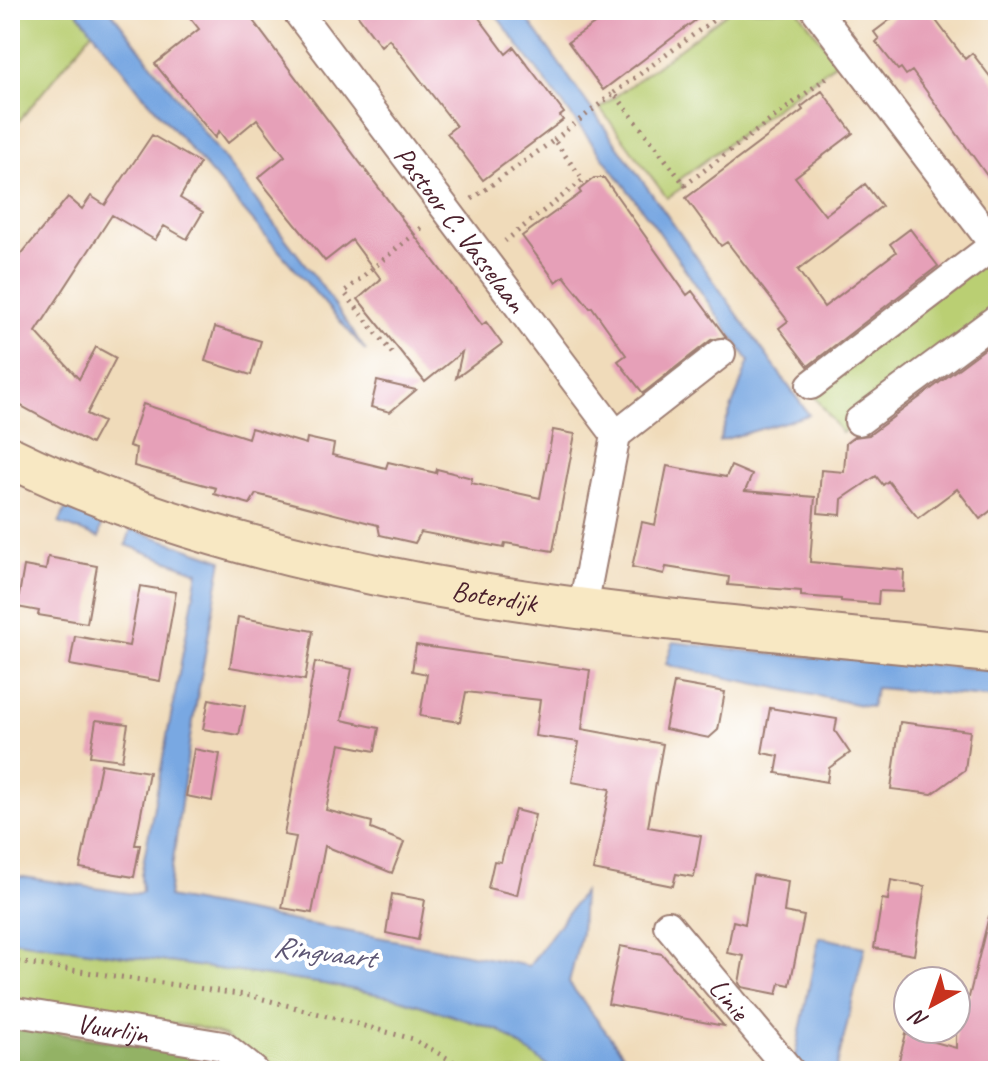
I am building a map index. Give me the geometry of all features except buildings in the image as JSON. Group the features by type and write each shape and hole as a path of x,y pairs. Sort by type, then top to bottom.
{"street":[{"path":"811,385 996,248 816,10"},
{"name":"Pastoor C. Vasselaan","path":"307,14 616,435"},
{"path":"859,421 998,318"},
{"path":"583,607 616,435 721,353"},
{"name":"Boterdijk","path":"10,457 51,477 229,540 460,591 998,653"},
{"name":"Linie","path":"668,925 788,1069"},
{"name":"Vuurlijn","path":"10,1011 223,1046 254,1071"}],"path":[{"path":"554,140 727,10"},
{"path":"614,93 685,185 853,58"},
{"path":"10,961 252,996 413,1039 470,1071"}],"green space":[{"path":"10,10 76,10 93,31 10,132"},
{"path":"731,10 798,10 837,62 679,180 683,187 667,198 600,108"},
{"path":"984,260 998,279 998,306 842,433 804,382"},
{"path":"10,940 324,984 397,998 500,1031 555,1071 273,1071 224,1036 197,1027 10,1002"},
{"path":"10,1026 217,1058 235,1071 10,1071"}],"water":[{"path":"76,10 110,10 321,285 366,351 139,90"},
{"path":"492,10 521,10 809,415 719,441 749,361 657,229"},
{"path":"66,508 102,521 99,538 59,523"},
{"name":"Ringvaart","path":"131,529 222,560 190,738 168,897 529,966 583,892 581,933 569,983 636,1071 555,1071 500,1031 397,998 324,984 10,940 10,875 134,894 142,892 141,875 198,572 126,545"},
{"path":"673,642 777,655 998,671 998,698 876,688 871,707 675,667 666,664"},
{"path":"819,937 865,947 836,1071 792,1071"}]}
